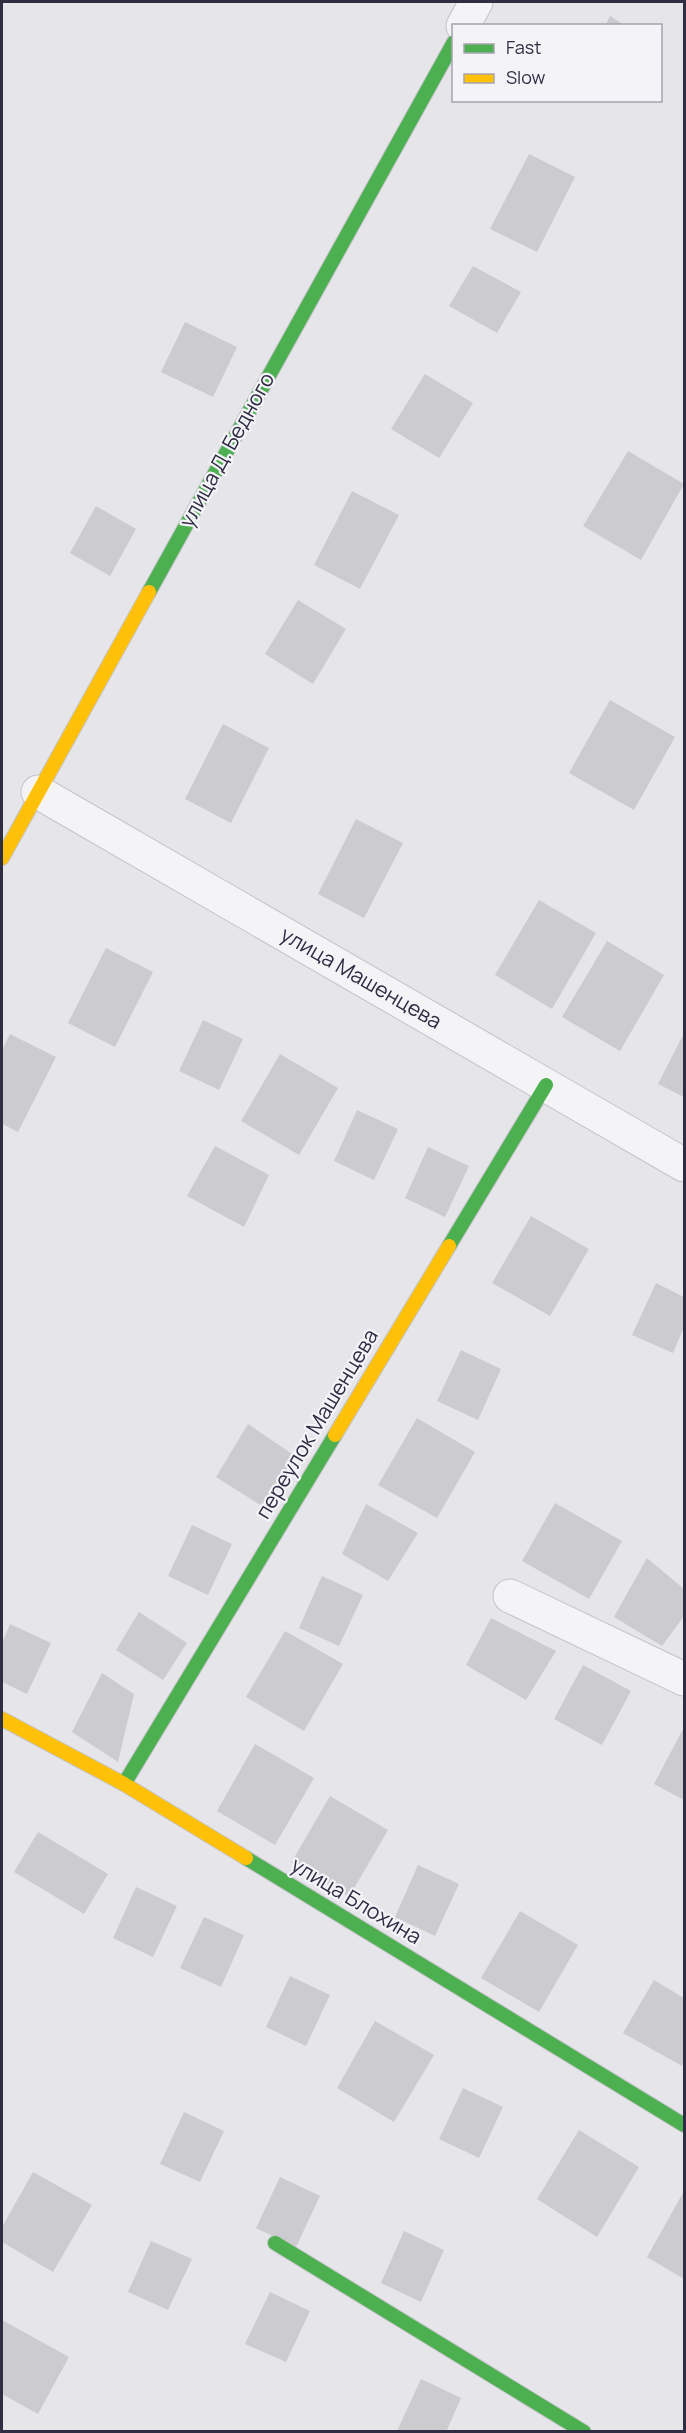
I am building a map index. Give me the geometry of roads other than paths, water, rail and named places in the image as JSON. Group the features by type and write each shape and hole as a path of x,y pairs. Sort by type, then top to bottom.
{"street":[{"path":"464,24 476,2"},
{"name":"улица Д. Бедного","path":"2,858 452,44"},
{"name":"улица Машенцева","path":"38,792 684,1165"},
{"name":"переулок Машенцева","path":"124,1784 546,1085"},
{"path":"510,1596 684,1679"},
{"name":"улица Блохина","path":"2,1719 124,1784 684,2125"},
{"path":"275,2243 584,2432"}]}
